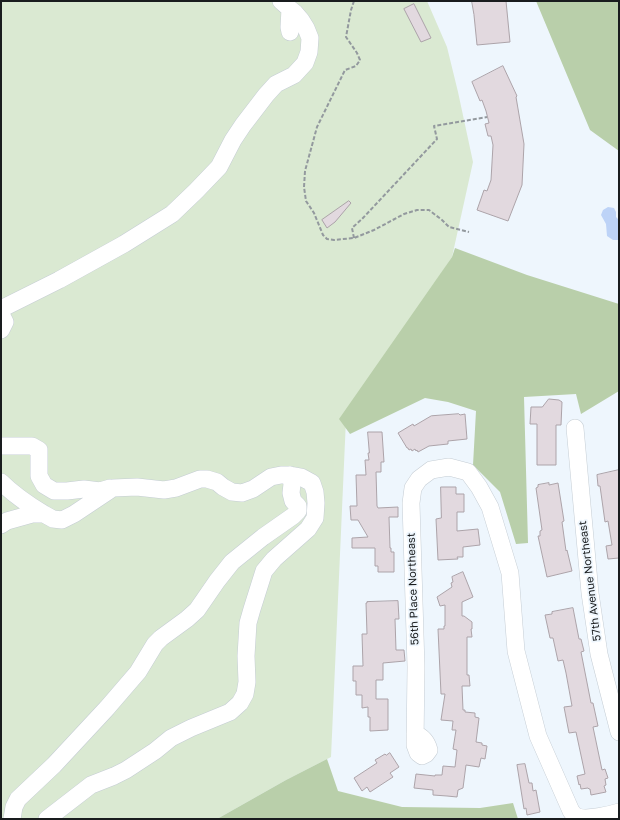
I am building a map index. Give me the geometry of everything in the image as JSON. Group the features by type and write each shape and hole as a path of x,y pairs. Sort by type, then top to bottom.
{"street":[{"path":"286,5 290,32"},
{"path":"1,308 59,280 124,244 172,214 219,167 233,140 266,95 276,84 294,75 305,63 309,52 310,38 301,20 286,5"},
{"path":"1,314 5,322 1,330"},
{"name":"57th Avenue Northeast","path":"574,428 590,593 599,654 619,732"},
{"path":"1,446 32,446 38,450 38,476 44,485 54,491 84,489 100,491 113,488 137,487 164,490 176,488 200,478 217,482 223,488 232,492 242,493 253,489 271,477 290,475 301,477 312,483 315,492 315,518 308,529 274,559 264,571 248,623 246,656 247,682 245,694 240,703 230,712 171,738 155,751 126,770 91,785 47,819"},
{"name":"56th Place Northeast","path":"416,734 416,666 411,503 413,488 419,479 431,470 449,468 468,472 479,487 490,507 510,573 516,651 538,736 571,811 576,817 584,819"},
{"path":"12,819 14,807 18,799 54,765 107,708 138,672 161,638 197,610 232,562 298,511 298,506 292,501 290,493 292,484 290,475"},
{"path":"1,482 30,506 53,520 62,520 79,511 113,488"},
{"path":"1,525 7,521 32,514 44,514"},
{"path":"584,819 605,817 619,812"}],"path":[{"path":"354,1 346,37 360,60 356,66 345,70 317,127 305,171 304,187 306,201 314,213 323,236 327,239 334,240 354,238 374,230 404,214 416,210 429,210 449,226 469,232"},
{"path":"354,238 352,228 437,139 434,126 487,117"}],"green space":[{"path":"1,1 427,1 447,47 473,162 452,257 346,419 331,757 286,780 217,819 1,819"},
{"path":"536,1 619,1 619,151 590,130"},
{"path":"455,248 527,275 619,304 619,391 581,414 576,394 524,397 528,543 516,544 500,492 473,465 476,411 448,402 425,398 350,434 339,419 452,257"},
{"path":"327,759 338,791 402,807 480,808 513,803 518,819 217,819"}],"water":[{"path":"608,207 614,208 616,217 619,220 619,240 613,240 607,236 606,224 601,215 603,210"}],"building":[{"path":"472,1 506,1 510,42 477,45"},
{"path":"414,4 431,38 421,42 404,9"},
{"path":"503,66 517,96 524,144 522,185 508,221 477,210 484,190 487,191 491,180 493,145 491,136 488,136 485,124 489,123 486,111 472,82"},
{"path":"349,201 351,203 335,222 327,228 322,220"},
{"path":"549,399 559,400 562,402 561,425 556,425 556,465 537,465 537,424 530,424 531,407 542,407"},
{"path":"465,414 467,439 448,441 448,444 429,446 418,452 415,449 412,451 411,449 409,450 398,433 431,416"},
{"path":"368,432 382,432 384,462 381,462 381,472 376,472 377,506 378,508 398,507 398,517 389,517 390,548 391,552 394,552 394,572 378,572 378,566 375,566 375,548 352,548 352,538 368,537 358,520 351,520 350,506 357,506 356,475 366,475 365,460 369,460"},
{"path":"619,470 619,558 608,559 606,546 612,545 608,521 605,522 597,475"},
{"path":"549,483 549,485 558,483 564,521 562,522 566,551 567,550 572,571 547,577 538,536 540,536 540,531 542,530 536,488 538,485"},
{"path":"441,487 456,487 456,494 464,494 464,512 457,512 457,531 478,529 480,545 463,547 463,557 457,557 458,559 438,560 436,519 441,518"},
{"path":"463,572 473,597 462,602 462,616 472,622 472,637 467,637 467,675 469,675 470,686 462,686 463,710 465,710 465,712 475,713 475,717 479,718 476,742 487,746 485,759 481,758 479,767 466,765 463,788 458,790 457,797 433,795 433,790 414,788 416,774 435,776 442,775 443,766 455,767 457,750 453,749 456,730 452,730 453,721 441,720 445,694 441,694 438,629 444,629 445,626 445,605 440,606 437,597 452,587 452,577"},
{"path":"398,601 399,619 395,619 396,650 404,650 405,661 383,663 383,680 376,680 376,699 388,699 388,730 370,731 368,707 362,708 362,695 356,695 356,681 353,681 353,666 363,666 362,634 367,634 366,603"},
{"path":"573,608 579,639 581,639 584,651 581,652 591,703 593,703 598,726 593,727 602,770 605,769 608,778 605,779 606,785 604,786 606,792 591,795 590,789 581,789 580,784 579,785 577,776 585,774 576,732 569,733 564,707 572,706 566,673 563,660 558,661 553,638 550,638 545,615 552,614 552,612"},
{"path":"390,753 399,767 390,773 393,777 370,792 367,787 362,791 354,778 377,763 375,760 385,754"},
{"path":"525,764 529,783 532,783 533,791 536,790 540,812 527,815 526,808 524,809 517,765"}]}
